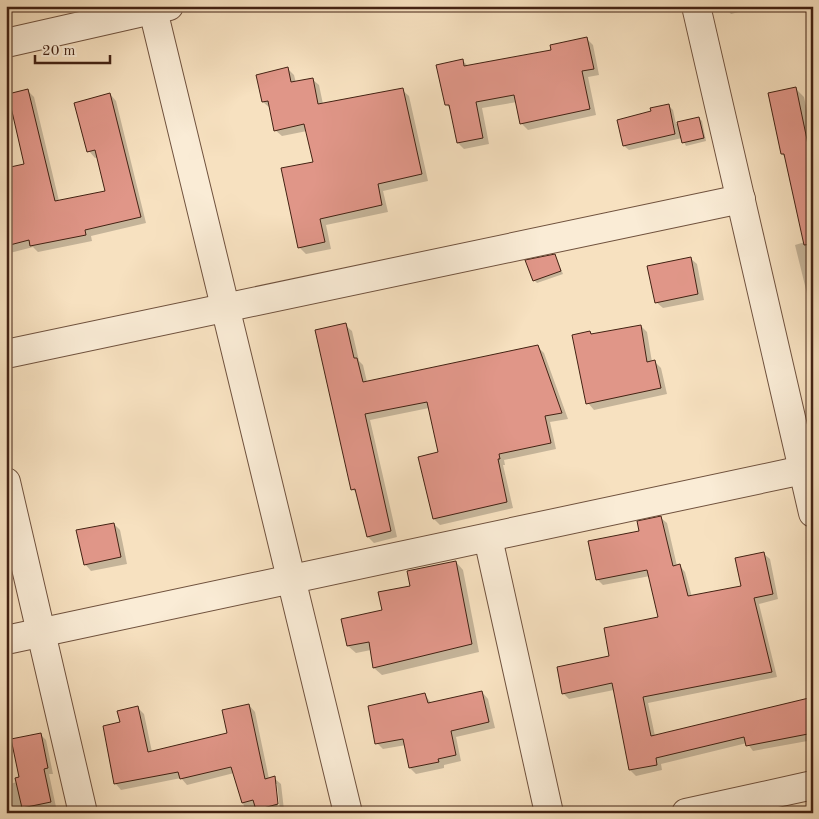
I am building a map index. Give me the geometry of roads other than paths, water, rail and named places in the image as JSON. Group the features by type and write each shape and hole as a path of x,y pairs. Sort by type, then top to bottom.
{"street":[{"path":"696,6 813,512"},
{"path":"6,43 161,8 226,308 348,813"},
{"path":"6,354 741,199"},
{"path":"6,640 803,470"},
{"path":"6,482 83,813"},
{"path":"488,538 550,813"},
{"path":"686,813 813,785"}]}
